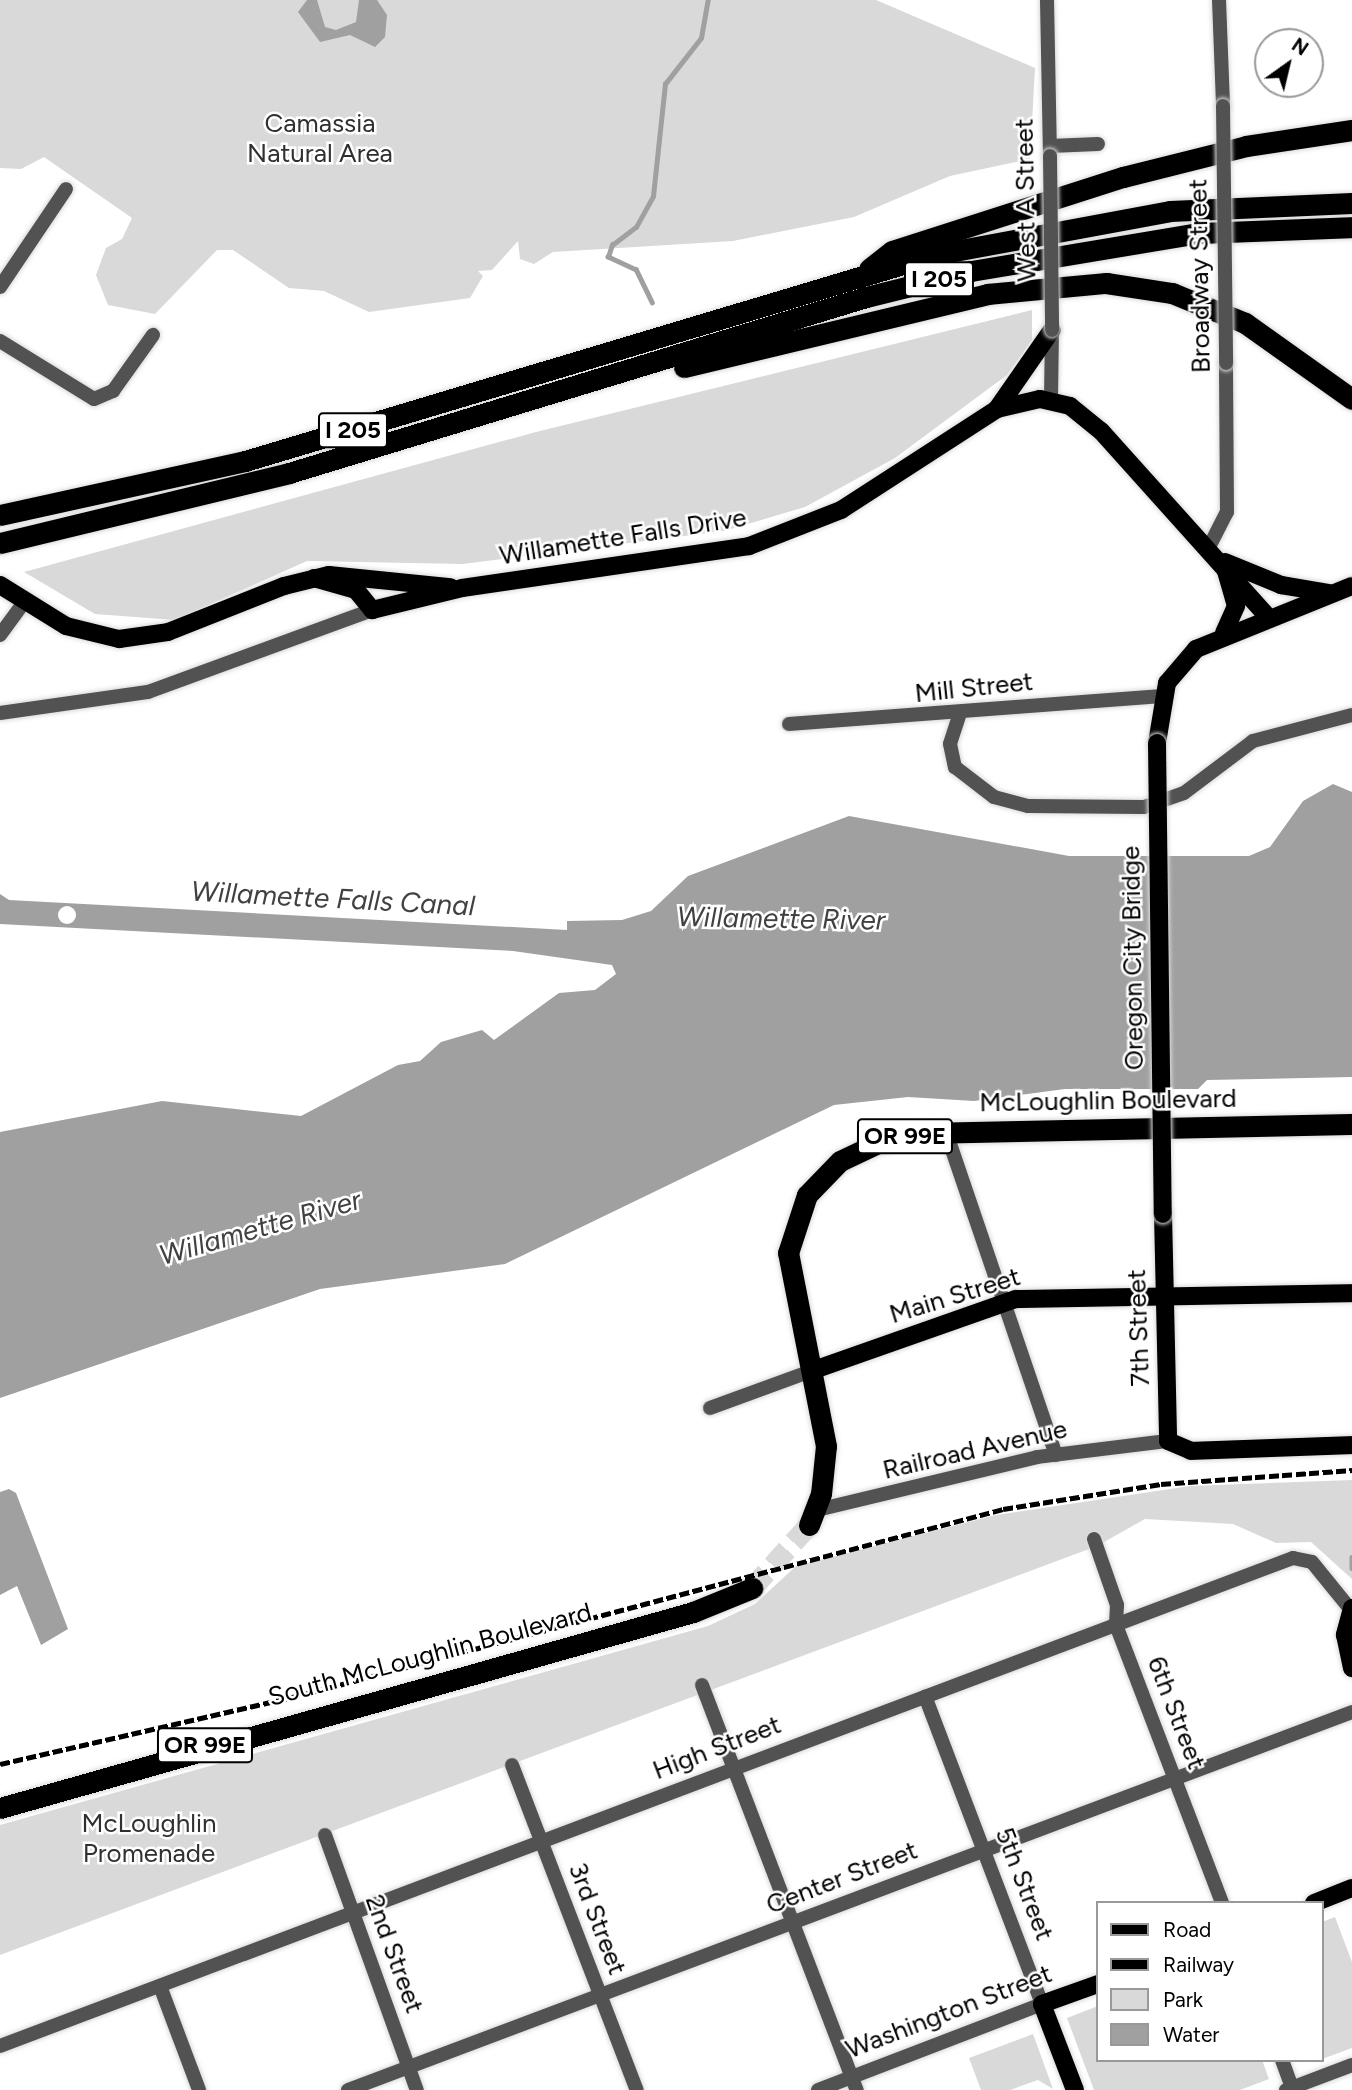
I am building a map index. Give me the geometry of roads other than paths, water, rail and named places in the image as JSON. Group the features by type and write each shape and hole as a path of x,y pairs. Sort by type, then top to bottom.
{"highway":[{"path":"862,274 892,251 1085,188 1202,155 1352,130"},
{"name":"I 205","path":"0,515 244,461 862,274 1021,236 1158,213 1352,203"},
{"name":"I 205","path":"0,543 162,508 971,271 1198,233 1352,227"},
{"path":"539,398 987,294 1074,282 1141,287 1197,302 1245,323 1352,399"},
{"name":"McLoughlin Boulevard","path":"813,1517 826,1453 788,1264 794,1222 807,1195 826,1172 863,1148 946,1132 1352,1124"},
{"name":"South McLoughlin Boulevard","path":"0,1808 693,1612 752,1588"}],"main road":[{"path":"997,409 1052,330"},
{"path":"1051,400 1085,416 1222,561 1268,617"},
{"name":"Willamette Falls Drive","path":"372,610 462,588 705,556 785,536 869,495 997,409 1051,400"},
{"path":"1222,561 1281,585 1331,594"},
{"path":"1222,561 1236,606 1224,634"},
{"path":"2,586 93,636 141,639 314,578 462,588"},
{"path":"314,578 356,590 372,610"},
{"path":"1163,696 1182,661 1224,634 1352,586"},
{"name":"Oregon City Bridge","path":"1163,696 1157,743 1163,1214"},
{"name":"7th Street","path":"1163,1214 1168,1441"},
{"name":"Main Street","path":"811,1371 1003,1303 1163,1296 1352,1293"},
{"name":"Railroad Avenue","path":"1168,1441 1191,1451 1352,1446"},
{"path":"1351,1609 1345,1643 1352,1668"},
{"path":"1319,1901 1352,1888"},
{"name":"Washington Street","path":"1042,2004 1096,1985"},
{"name":"5th Street","path":"1042,2004 1075,2090"}],"street":[{"name":"West A Street","path":"1047,0 1051,400"},
{"name":"Broadway Street","path":"1209,547 1227,512 1223,106 1219,0"},
{"path":"1050,151 1098,144"},
{"path":"0,287 66,189"},
{"path":"0,341 86,398 104,396 153,335"},
{"path":"0,635 25,601"},
{"name":"Willamette Falls Drive","path":"0,713 148,692 372,610"},
{"name":"Mill Street","path":"789,724 959,716 1163,696"},
{"path":"959,716 950,744 955,767 994,797 1028,806 1144,807 1184,793 1253,741 1352,715"},
{"path":"946,1132 1056,1455"},
{"name":"Main Street","path":"710,1408 811,1371"},
{"name":"Railroad Avenue","path":"813,1517 1056,1455 1168,1441"},
{"name":"6th Street","path":"1094,1539 1117,1605 1116,1625 1221,1901"},
{"name":"High Street","path":"0,2046 1293,1558 1312,1562 1351,1609"},
{"path":"702,1685 854,2084"},
{"name":"5th Street","path":"925,1696 1042,2004"},
{"name":"Center Street","path":"348,2090 1352,1712"},
{"name":"3rd Street","path":"512,1765 637,2090"},
{"name":"2nd Street","path":"326,1835 417,2090"},
{"path":"160,1986 199,2090"},
{"name":"Washington Street","path":"818,2090 854,2084 1042,2004"},
{"path":"1283,2062 1291,2089 1352,2065"}],"water":[{"path":"307,0 317,0 325,27 336,30 356,22 359,0 377,0 387,15 385,37 375,47 350,35 320,42 298,12"},
{"name":"Willamette River","path":"1333,784 1352,792 1352,1077 1207,1080 1198,1089 1065,1089 974,1101 908,1097 834,1105 505,1264 320,1289 0,1398 0,1132 162,1101 301,1116 398,1065 420,1061 441,1042 482,1030 494,1040 559,993 595,990 616,974 612,965 513,951 0,924 0,894 9,900 567,930 567,921 622,920 651,911 688,876 849,816 1069,856 1249,856 1270,847 1303,801"},
{"path":"9,1489 16,1493 68,1629 41,1645 17,1586 0,1595 0,1492"}],"waterway":[{"path":"652,303 636,270 608,257 612,245 636,227 653,196 665,84 701,38 708,0"},
{"path":"1352,1557 1352,1568"}],"tunnel":[{"path":"752,1588 809,1525"}],"railway":[{"path":"0,1764 301,1695 1003,1509 1161,1484 1352,1470"}],"park label":[{"name":"Camassia Natural Area","path":"320,139"},
{"name":"McLoughlin Promenade","path":"149,1839"}],"water label":[{"name":"Willamette Falls Canal","path":"333,898"}]}
